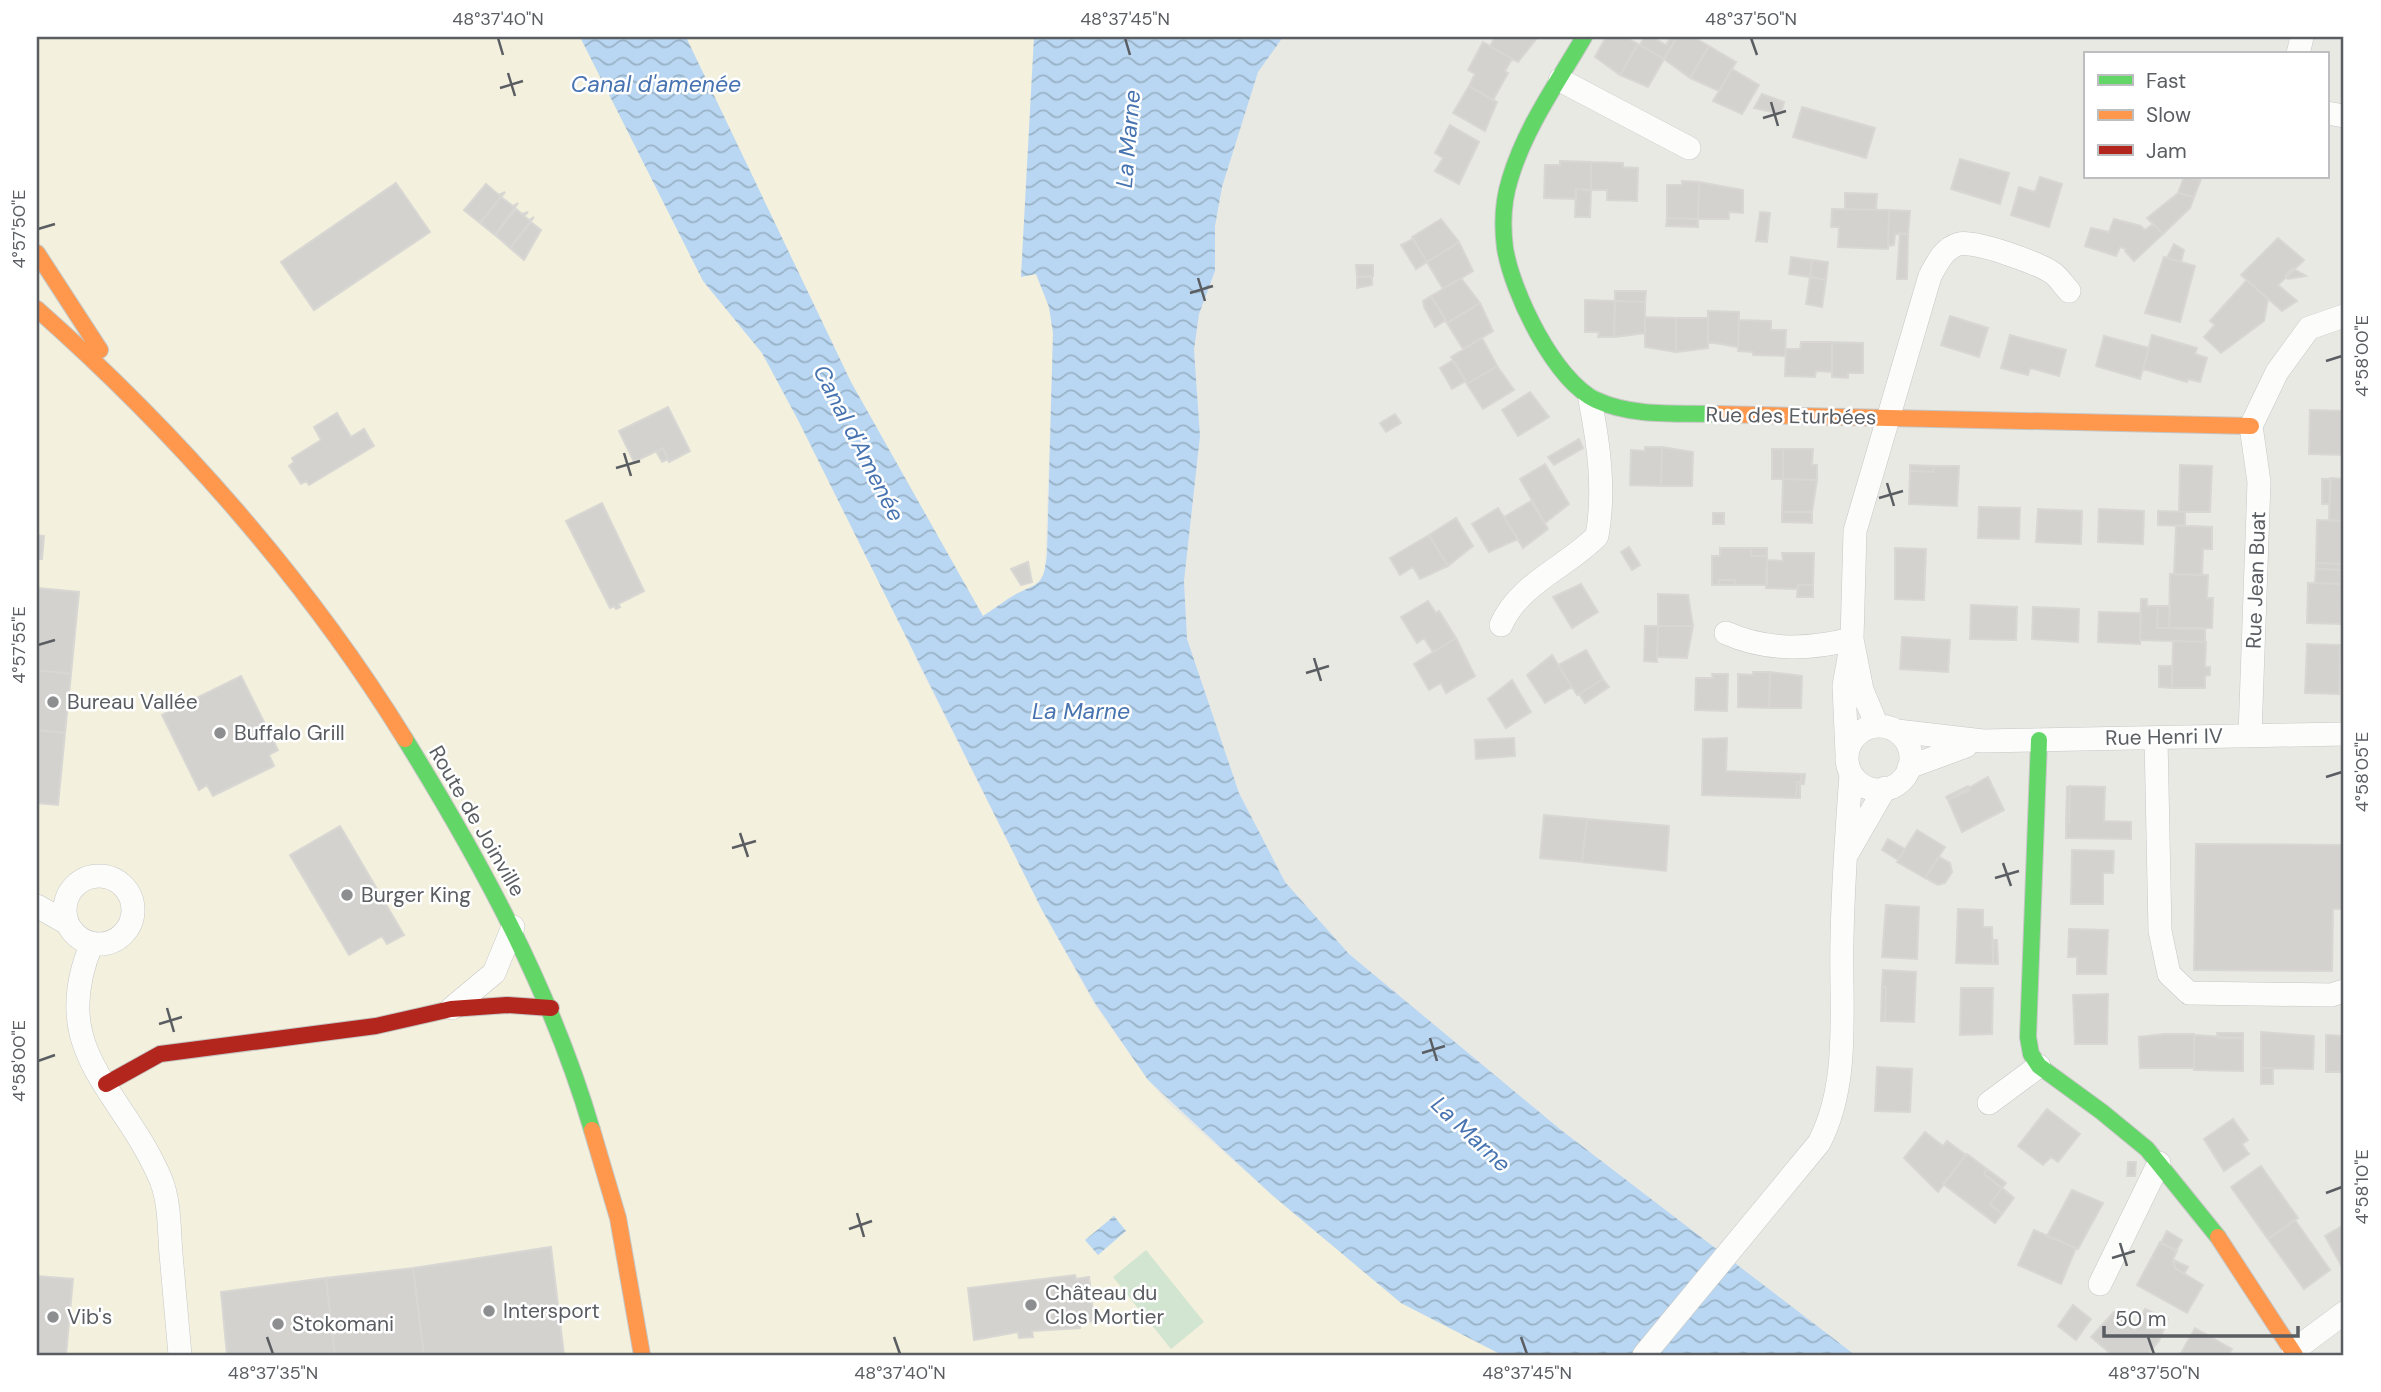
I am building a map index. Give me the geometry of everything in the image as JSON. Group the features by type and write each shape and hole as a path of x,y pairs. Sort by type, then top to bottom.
{"street":[{"name":"Rue des Eturbées","path":"1584,37 1522,141 1504,198 1504,231 1507,260 1515,286 1530,317 1570,383 1590,400 1634,412 2251,426"},
{"path":"1560,80 1689,148"},
{"path":"1644,1355 1819,1143 1835,1104 1849,766 1844,686 1852,639 1855,531 1930,276 1946,251 1959,244 1975,244 2054,274 2069,291"},
{"path":"37,253 123,386"},
{"path":"37,309 123,386"},
{"path":"2251,426 2277,372 2309,328 2344,316"},
{"name":"Route de Joinville","path":"123,386 245,523 319,614 382,701 513,927 551,1008 578,1077 606,1171 626,1255 642,1355"},
{"path":"1501,625 1508,608 1525,590 1597,537 1601,502 1599,444 1590,400"},
{"name":"Rue Jean Buat","path":"2250,735 2259,482 2251,426"},
{"path":"1726,633 1772,648 1826,646 1852,639"},
{"path":"1849,766 1869,788 1885,788 1902,780 1909,767 1909,748 1887,729 1862,690 1852,639"},
{"path":"1849,766 1856,736 1887,729"},
{"name":"Rue Henri IV","path":"1887,729 1983,741 2344,734"},
{"path":"2156,738 2160,930 2169,974 2189,993 2331,995 2344,991"},
{"path":"2039,740 2028,1037 2031,1054 2039,1066 2122,1128 2159,1163 2250,1282 2294,1353 2344,1313"},
{"name":"Rue Henri IV","path":"1909,767 1936,755 1983,741"},
{"path":"1846,855 1885,788"},
{"path":"37,904 68,895 86,878 101,876 115,880 128,893 133,912 126,930 111,942 92,943 73,932 65,914 68,895"},
{"path":"37,904 67,923"},
{"path":"451,1009 494,972 513,927"},
{"path":"92,943 80,971 75,996 76,1024 84,1049 161,1181 168,1208 180,1355"},
{"path":"106,1084 160,1054 376,1026 451,1009 508,1005 551,1008"},
{"path":"1990,1103 2039,1066"},
{"path":"2100,1284 2159,1163"}],"shaded area":[{"path":"37,37 1034,37 1021,277 1036,274 1049,307 1053,333 1045,572 1033,589 1017,594 916,659 1042,910 1094,1004 1148,1080 1168,1103 1272,1195 1401,1303 1502,1355 37,1355"}],"green space":[{"path":"1146,1250 1204,1322 1171,1349 1113,1277"}],"water":[{"name":"La Marne","path":"580,37 686,37 851,382 983,616 1039,581 1044,572 1047,555 1053,333 1049,307 1036,274 1021,277 1034,37 1283,37 1258,72 1222,187 1215,226 1215,271 1199,314 1194,350 1200,436 1184,581 1187,639 1239,793 1285,882 1349,954 1561,1130 1855,1355 1502,1355 1401,1303 1272,1195 1148,1080 1095,1003 1042,910 798,420 762,353 703,281"},
{"path":"1114,1216 1126,1231 1098,1255 1085,1240"}],"building":[{"path":"1495,37 1538,37 1518,62 1490,46"},
{"path":"1606,37 1626,37 1638,44 1620,75 1595,57"},
{"path":"1644,37 1652,37 1666,45 1671,37 1677,37 1664,59 1640,45"},
{"path":"1677,37 1693,37 1709,46 1690,78 1664,59"},
{"path":"1483,42 1512,59 1505,71 1508,73 1493,100 1469,86 1475,74 1468,70"},
{"path":"1638,44 1664,59 1648,87 1620,75"},
{"path":"1709,46 1736,62 1719,91 1690,78"},
{"path":"1732,69 1759,85 1742,114 1713,101"},
{"path":"1469,86 1497,102 1485,131 1453,113"},
{"path":"1762,94 1784,102 1781,114 1754,108"},
{"path":"1802,107 1875,128 1866,158 1793,137"},
{"path":"1450,125 1479,142 1459,184 1435,171 1443,158 1435,153"},
{"path":"1960,159 2009,173 2000,204 1951,189"},
{"path":"1560,161 1591,162 1591,190 1576,189 1576,199 1544,198 1545,165 1560,165"},
{"path":"1591,162 1623,163 1623,167 1638,168 1637,201 1607,200 1607,190 1591,190"},
{"path":"2040,177 2062,184 2049,227 2011,215 2019,187 2035,192"},
{"path":"2184,178 2201,179 2194,197 2178,193"},
{"path":"1682,181 1699,182 1698,219 1667,218 1667,185 1682,185"},
{"path":"1699,182 1743,190 1743,213 1729,212 1729,219 1698,219"},
{"path":"396,183 430,232 314,310 281,262"},
{"path":"486,184 499,195 505,192 480,223 464,210"},
{"path":"1576,189 1591,190 1590,217 1575,217"},
{"path":"1845,193 1877,194 1876,210 1845,209"},
{"path":"2178,193 2194,197 2190,208 2163,234 2147,218"},
{"path":"501,197 513,206 518,203 495,235 480,223"},
{"path":"516,209 522,214 528,212 524,216 529,220 534,217 510,248 495,235"},
{"path":"1832,209 1889,210 1888,249 1838,247 1839,227 1831,227"},
{"path":"1889,210 1910,211 1908,234 1895,234 1894,245 1888,246"},
{"path":"1760,212 1770,213 1767,242 1756,241"},
{"path":"1667,218 1698,219 1698,227 1666,226"},
{"path":"1441,219 1459,242 1427,262 1412,237"},
{"path":"2114,219 2141,226 2145,230 2153,224 2163,234 2134,261 2126,249 2120,247 2116,256 2085,246 2091,228 2109,232"},
{"path":"531,222 541,230 524,260 510,248"},
{"path":"1900,233 1908,234 1907,279 1897,279"},
{"path":"2278,238 2304,260 2278,285 2297,301 2282,311 2241,275"},
{"path":"1413,239 1427,262 1416,269 1401,245"},
{"path":"1459,242 1473,271 1443,289 1427,262"},
{"path":"2174,244 2184,250 2181,262 2167,258"},
{"path":"1791,257 1812,260 1810,277 1789,274"},
{"path":"2164,257 2195,266 2180,322 2145,313"},
{"path":"1812,260 1828,262 1826,280 1810,277"},
{"path":"1356,265 1373,265 1373,276 1357,277"},
{"path":"2293,268 2306,276 2288,279 2285,276"},
{"path":"1357,277 1372,277 1372,285 1357,288"},
{"path":"1810,277 1826,280 1822,307 1806,304"},
{"path":"1461,278 1480,303 1447,323 1431,296"},
{"path":"2247,280 2268,299 2264,321 2221,353 2204,337 2215,325 2210,321"},
{"path":"1615,291 1646,291 1645,302 1615,301"},
{"path":"1431,296 1446,320 1435,327 1423,301"},
{"path":"1585,300 1615,301 1614,337 1598,337 1599,332 1585,332"},
{"path":"1615,301 1645,302 1645,333 1614,337"},
{"path":"1480,303 1493,331 1463,349 1447,323"},
{"path":"1708,311 1739,312 1738,347 1708,342"},
{"path":"1950,316 1988,328 1979,357 1941,345"},
{"path":"1645,317 1676,318 1676,352 1645,347"},
{"path":"1676,318 1708,318 1708,348 1676,352"},
{"path":"1739,320 1771,321 1771,330 1786,330 1785,356 1753,355 1753,352 1738,351"},
{"path":"2010,335 2066,350 2059,376 2030,368 2028,375 2001,368"},
{"path":"2152,335 2197,348 2195,354 2207,358 2200,382 2188,379 2187,382 2143,369"},
{"path":"2104,336 2149,348 2140,379 2096,366"},
{"path":"1482,338 1497,366 1467,384 1451,357"},
{"path":"1801,342 1832,342 1832,372 1816,371 1815,377 1785,376 1786,349 1800,349"},
{"path":"1832,342 1863,343 1863,373 1848,373 1848,378 1832,377"},
{"path":"1453,360 1466,381 1452,389 1440,368"},
{"path":"1497,366 1514,390 1483,409 1467,384"},
{"path":"1530,392 1549,417 1518,436 1502,410"},
{"path":"668,407 690,451 669,462 663,448 634,462 619,431"},
{"path":"2310,410 2344,411 2344,455 2309,454"},
{"path":"337,413 351,437 364,429 374,446 309,485 306,481 301,484 289,466 294,462 292,458 321,440 314,427"},
{"path":"1395,414 1401,423 1386,432 1380,423"},
{"path":"1579,439 1583,448 1554,465 1548,457"},
{"path":"1645,447 1662,447 1661,486 1630,485 1631,450 1645,451"},
{"path":"1662,447 1693,452 1692,486 1661,486"},
{"path":"663,448 668,459 662,462 656,451"},
{"path":"1772,449 1783,449 1783,479 1772,479"},
{"path":"1783,449 1813,449 1812,465 1817,465 1817,480 1783,479"},
{"path":"1545,464 1569,504 1545,523 1520,479"},
{"path":"1910,465 1934,466 1933,472 1910,471"},
{"path":"2180,465 2212,466 2210,512 2179,512"},
{"path":"1934,466 1959,466 1957,506 1909,504 1910,471 1933,472"},
{"path":"2330,478 2344,479 2344,521 2329,520"},
{"path":"1783,479 1817,480 1812,512 1782,512"},
{"path":"2322,479 2331,479 2330,504 2322,504"},
{"path":"1531,501 1548,529 1523,548 1504,517"},
{"path":"602,503 644,591 618,604 620,607 616,609 614,606 610,608 566,521"},
{"path":"1979,507 2020,508 2019,539 1978,538"},
{"path":"1498,508 1518,539 1489,552 1472,524"},
{"path":"2038,509 2082,511 2081,544 2036,542"},
{"path":"2099,509 2144,511 2143,544 2098,542"},
{"path":"2158,511 2185,512 2185,526 2158,525"},
{"path":"1782,512 1812,512 1812,523 1782,522"},
{"path":"1713,513 1724,513 1724,524 1713,524"},
{"path":"1456,518 1473,546 1448,566 1429,535"},
{"path":"2317,520 2344,521 2344,564 2316,563"},
{"path":"2176,525 2212,527 2212,549 2203,549 2202,575 2174,574"},
{"path":"37,535 44,536 42,559 37,559"},
{"path":"1429,535 1448,566 1420,579 1413,567 1400,575 1390,558"},
{"path":"1629,547 1640,565 1632,570 1621,552"},
{"path":"1720,548 1751,548 1751,556 1767,556 1767,585 1735,585 1735,580 1719,580 1719,585 1712,585 1712,556 1720,556"},
{"path":"1751,548 1767,548 1767,556 1751,556"},
{"path":"1895,548 1926,549 1924,600 1895,599"},
{"path":"1782,553 1814,553 1813,585 1798,585 1798,589 1766,588 1767,560 1783,561"},
{"path":"1028,562 1032,582 1021,585 1011,569"},
{"path":"2316,563 2344,564 2344,570 2316,569"},
{"path":"2316,569 2344,570 2344,584 2315,583"},
{"path":"2170,574 2208,575 2207,598 2213,598 2212,628 2169,628"},
{"path":"1719,580 1735,580 1735,585 1719,585"},
{"path":"2308,583 2342,584 2341,624 2307,623"},
{"path":"1581,584 1598,612 1572,628 1553,597"},
{"path":"1798,585 1813,585 1813,597 1797,597"},
{"path":"37,588 79,592 71,674 37,670"},
{"path":"1658,594 1688,595 1693,626 1658,626"},
{"path":"2141,599 2147,599 2147,606 2158,606 2157,628 2205,629 2205,642 2140,640"},
{"path":"1428,601 1436,613 1439,611 1456,638 1433,652 1424,638 1417,643 1401,617"},
{"path":"1971,605 2017,607 2016,640 1970,639"},
{"path":"2158,606 2170,606 2169,628 2157,628"},
{"path":"2033,607 2079,609 2078,642 2032,639"},
{"path":"2099,612 2141,613 2140,644 2098,642"},
{"path":"1645,626 1658,626 1657,662 1644,661"},
{"path":"1658,626 1693,626 1687,658 1657,657"},
{"path":"1902,637 1950,640 1948,672 1900,669"},
{"path":"1456,638 1475,676 1446,693 1441,683 1429,690 1414,664"},
{"path":"2173,641 2206,642 2205,667 2210,667 2210,675 2205,676 2205,688 2172,688"},
{"path":"2307,644 2340,645 2339,694 2305,693"},
{"path":"1586,650 1603,679 1577,695 1558,665"},
{"path":"1552,655 1572,687 1545,703 1527,675"},
{"path":"2159,666 2172,666 2172,688 2159,687"},
{"name":"Bureau Vallée","path":"37,670 71,674 65,733 37,730"},
{"path":"1753,672 1770,672 1769,708 1738,707 1738,674 1753,675"},
{"path":"1770,672 1802,676 1801,708 1769,708"},
{"path":"1712,674 1728,674 1727,711 1695,710 1696,678 1713,678"},
{"name":"Buffalo Grill","path":"241,676 278,750 269,755 274,766 213,796 207,785 199,790 162,715"},
{"path":"1603,679 1609,687 1585,703 1579,694"},
{"path":"1512,680 1531,712 1506,728 1488,699"},
{"path":"37,730 65,733 58,805 37,803"},
{"path":"1514,738 1515,756 1476,759 1475,740"},
{"path":"1727,738 1726,771 1801,774 1801,782 1797,782 1796,798 1702,795 1703,739"},
{"path":"1801,774 1805,774 1804,784 1800,784 1800,798 1796,798 1797,782 1801,782"},
{"path":"1988,777 2004,810 1962,832 1948,800"},
{"path":"1968,786 1970,790 1948,800 1946,797"},
{"path":"2070,786 2069,822 2066,822 2067,787"},
{"path":"2070,786 2105,787 2104,821 2131,822 2131,839 2066,838"},
{"path":"1544,815 1587,819 1582,862 1540,858"},
{"path":"1587,819 1669,826 1666,871 1582,862"},
{"name":"Burger King","path":"340,826 404,935 387,944 382,936 349,955 290,855"},
{"path":"1917,830 1945,847 1925,878 1897,862"},
{"path":"1888,839 1905,849 1898,860 1882,850"},
{"path":"2196,844 2344,845 2344,909 2333,909 2332,971 2194,970"},
{"path":"2072,850 2114,851 2113,873 2103,873 2103,904 2071,904"},
{"path":"1939,857 1950,863 1952,872 1945,883 1938,885 1925,878"},
{"path":"1886,905 1919,907 1917,959 1882,957"},
{"path":"1958,909 1983,910 1983,927 1992,927 1993,964 1956,963"},
{"path":"2069,929 2108,930 2106,974 2077,974 2077,957 2068,957"},
{"path":"1994,940 1997,940 1998,964 1993,964"},
{"path":"1883,970 1916,972 1914,1022 1885,1021 1886,987 1882,987"},
{"path":"1882,987 1886,987 1885,1021 1881,1021"},
{"path":"1961,988 1993,988 1992,1034 1960,1035"},
{"path":"2108,994 2107,1044 2075,1044 2073,995"},
{"path":"2261,1032 2314,1036 2313,1069 2261,1068"},
{"path":"2217,1033 2243,1033 2243,1038 2218,1038"},
{"path":"2194,1034 2194,1068 2140,1068 2139,1037"},
{"path":"2194,1035 2243,1038 2243,1071 2194,1070"},
{"path":"2326,1035 2344,1036 2344,1072 2326,1072"},
{"path":"1877,1067 1912,1069 1910,1112 1875,1111"},
{"path":"2261,1068 2273,1068 2273,1084 2261,1084"},
{"path":"2047,1109 2080,1134 2058,1162 2051,1157 2043,1165 2018,1146"},
{"path":"2233,1119 2248,1140 2242,1144 2249,1154 2224,1171 2204,1139"},
{"path":"1925,1132 1943,1146 1947,1141 1966,1155 1938,1192 1904,1158"},
{"path":"1967,1154 1987,1169 1984,1174 2002,1188 1990,1204 2002,1214 1995,1223 1943,1184"},
{"path":"2128,1162 2136,1162 2135,1176 2127,1176"},
{"path":"2261,1166 2298,1218 2268,1239 2231,1187"},
{"path":"1987,1169 2006,1183 2002,1188 1984,1174"},
{"path":"2002,1188 2014,1198 2002,1214 1990,1204"},
{"path":"2072,1190 2103,1203 2078,1249 2047,1236"},
{"path":"2295,1220 2330,1270 2304,1289 2268,1239"},
{"path":"2344,1225 2344,1266 2342,1267 2325,1236"},
{"path":"2034,1230 2076,1248 2061,1284 2018,1265"},
{"path":"2167,1231 2182,1240 2176,1251 2161,1243"},
{"path":"2160,1242 2177,1251 2173,1259 2175,1268 2203,1285 2187,1313 2137,1285"},
{"name":"Intersport","path":"551,1247 564,1355 424,1355 413,1268"},
{"path":"2174,1260 2188,1267 2184,1274 2175,1268"},
{"path":"413,1268 424,1355 335,1355 326,1278"},
{"name":"Château du Clos Mortier","path":"1075,1275 1076,1279 1089,1277 1094,1321 1080,1323 1080,1328 1032,1331 1033,1337 1019,1338 1018,1332 974,1340 968,1288"},
{"name":"Vib's","path":"37,1276 73,1279 66,1355 37,1355"},
{"name":"Stokomani","path":"326,1278 335,1355 227,1355 221,1292"},
{"path":"2073,1305 2091,1319 2076,1340 2058,1326"},
{"path":"2145,1309 2168,1319 2159,1341 2147,1355 2112,1355 2091,1337 2114,1312 2135,1330"},
{"path":"2195,1328 2232,1349 2228,1355 2180,1355"}],"traffic: fast":[{"path":"1584,37 1533,124 1516,160 1508,187 1504,239 1516,288 1537,333 1565,374 1580,390 1596,400 1640,412 1716,414"},
{"path":"405,739 461,832 512,928 556,1027 592,1130"},
{"path":"2039,740 2028,1037 2031,1054 2039,1066 2147,1149 2218,1237"}],"traffic: slow":[{"path":"37,253 100,350"},
{"path":"37,309 140,406 236,510 325,622 405,739"},
{"path":"1716,414 2251,426"},
{"path":"592,1130 618,1218 642,1355"},
{"path":"2218,1237 2295,1355"}],"traffic: jam":[{"path":"106,1084 160,1054 376,1026 451,1009 507,1005 551,1008"}],"place":[{"name":"Bureau Vallée","path":"53,702"},
{"name":"Buffalo Grill","path":"220,733"},
{"name":"Burger King","path":"347,895"},
{"name":"Château du Clos Mortier","path":"1031,1305"},
{"name":"Intersport","path":"489,1311"},
{"name":"Vib's","path":"53,1317"},
{"name":"Stokomani","path":"278,1324"}],"water label":[{"name":"Canal d'amenée","path":"656,84"},
{"name":"Canal d'Amenée","path":"859,443"}]}
